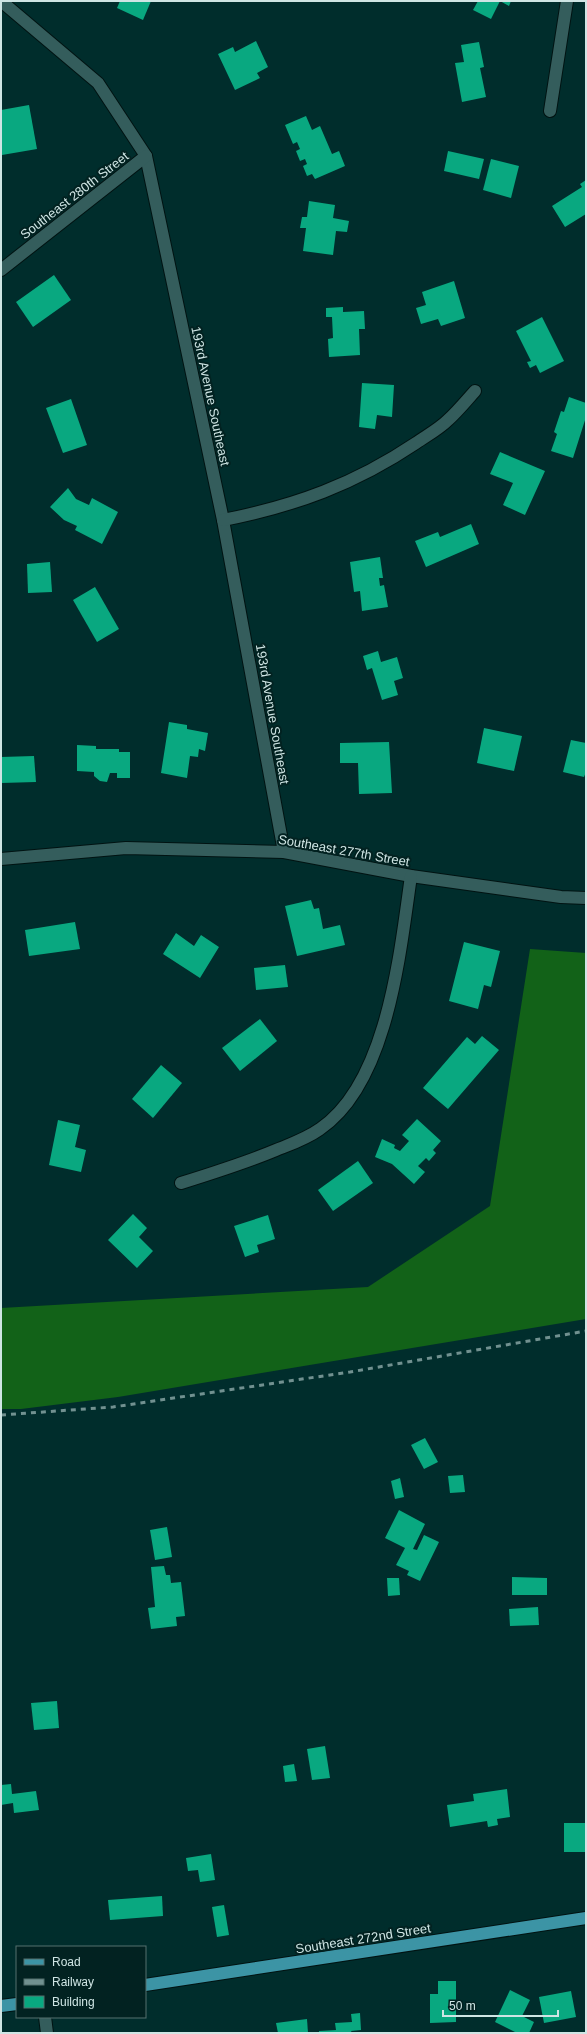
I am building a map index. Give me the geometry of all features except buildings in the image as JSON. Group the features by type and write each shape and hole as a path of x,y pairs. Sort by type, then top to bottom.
{"main road":[{"name":"Southeast 272nd Street","path":"146,1985 586,1918"},
{"path":"1,2006 16,2004"}],"street":[{"name":"193rd Avenue Southeast","path":"1,1 98,83 146,156 223,520 284,852"},
{"path":"550,111 567,1"},
{"name":"Southeast 280th Street","path":"1,270 146,156"},
{"path":"223,520 262,512 300,501 348,482 387,462 447,421 475,391"},
{"name":"Southeast 277th Street","path":"1,859 126,848 284,852 411,876 561,897 586,898"},
{"path":"181,1183 247,1162 301,1140 320,1129 338,1114 364,1077 382,1033 399,959 411,876"},
{"path":"45,2018 47,2033"}],"green space":[{"path":"530,949 586,953 586,1319 118,1397 21,1409 1,1409 1,1308 368,1287 490,1206"}],"railway":[{"path":"1,1415 113,1407 350,1372 586,1331"}]}
